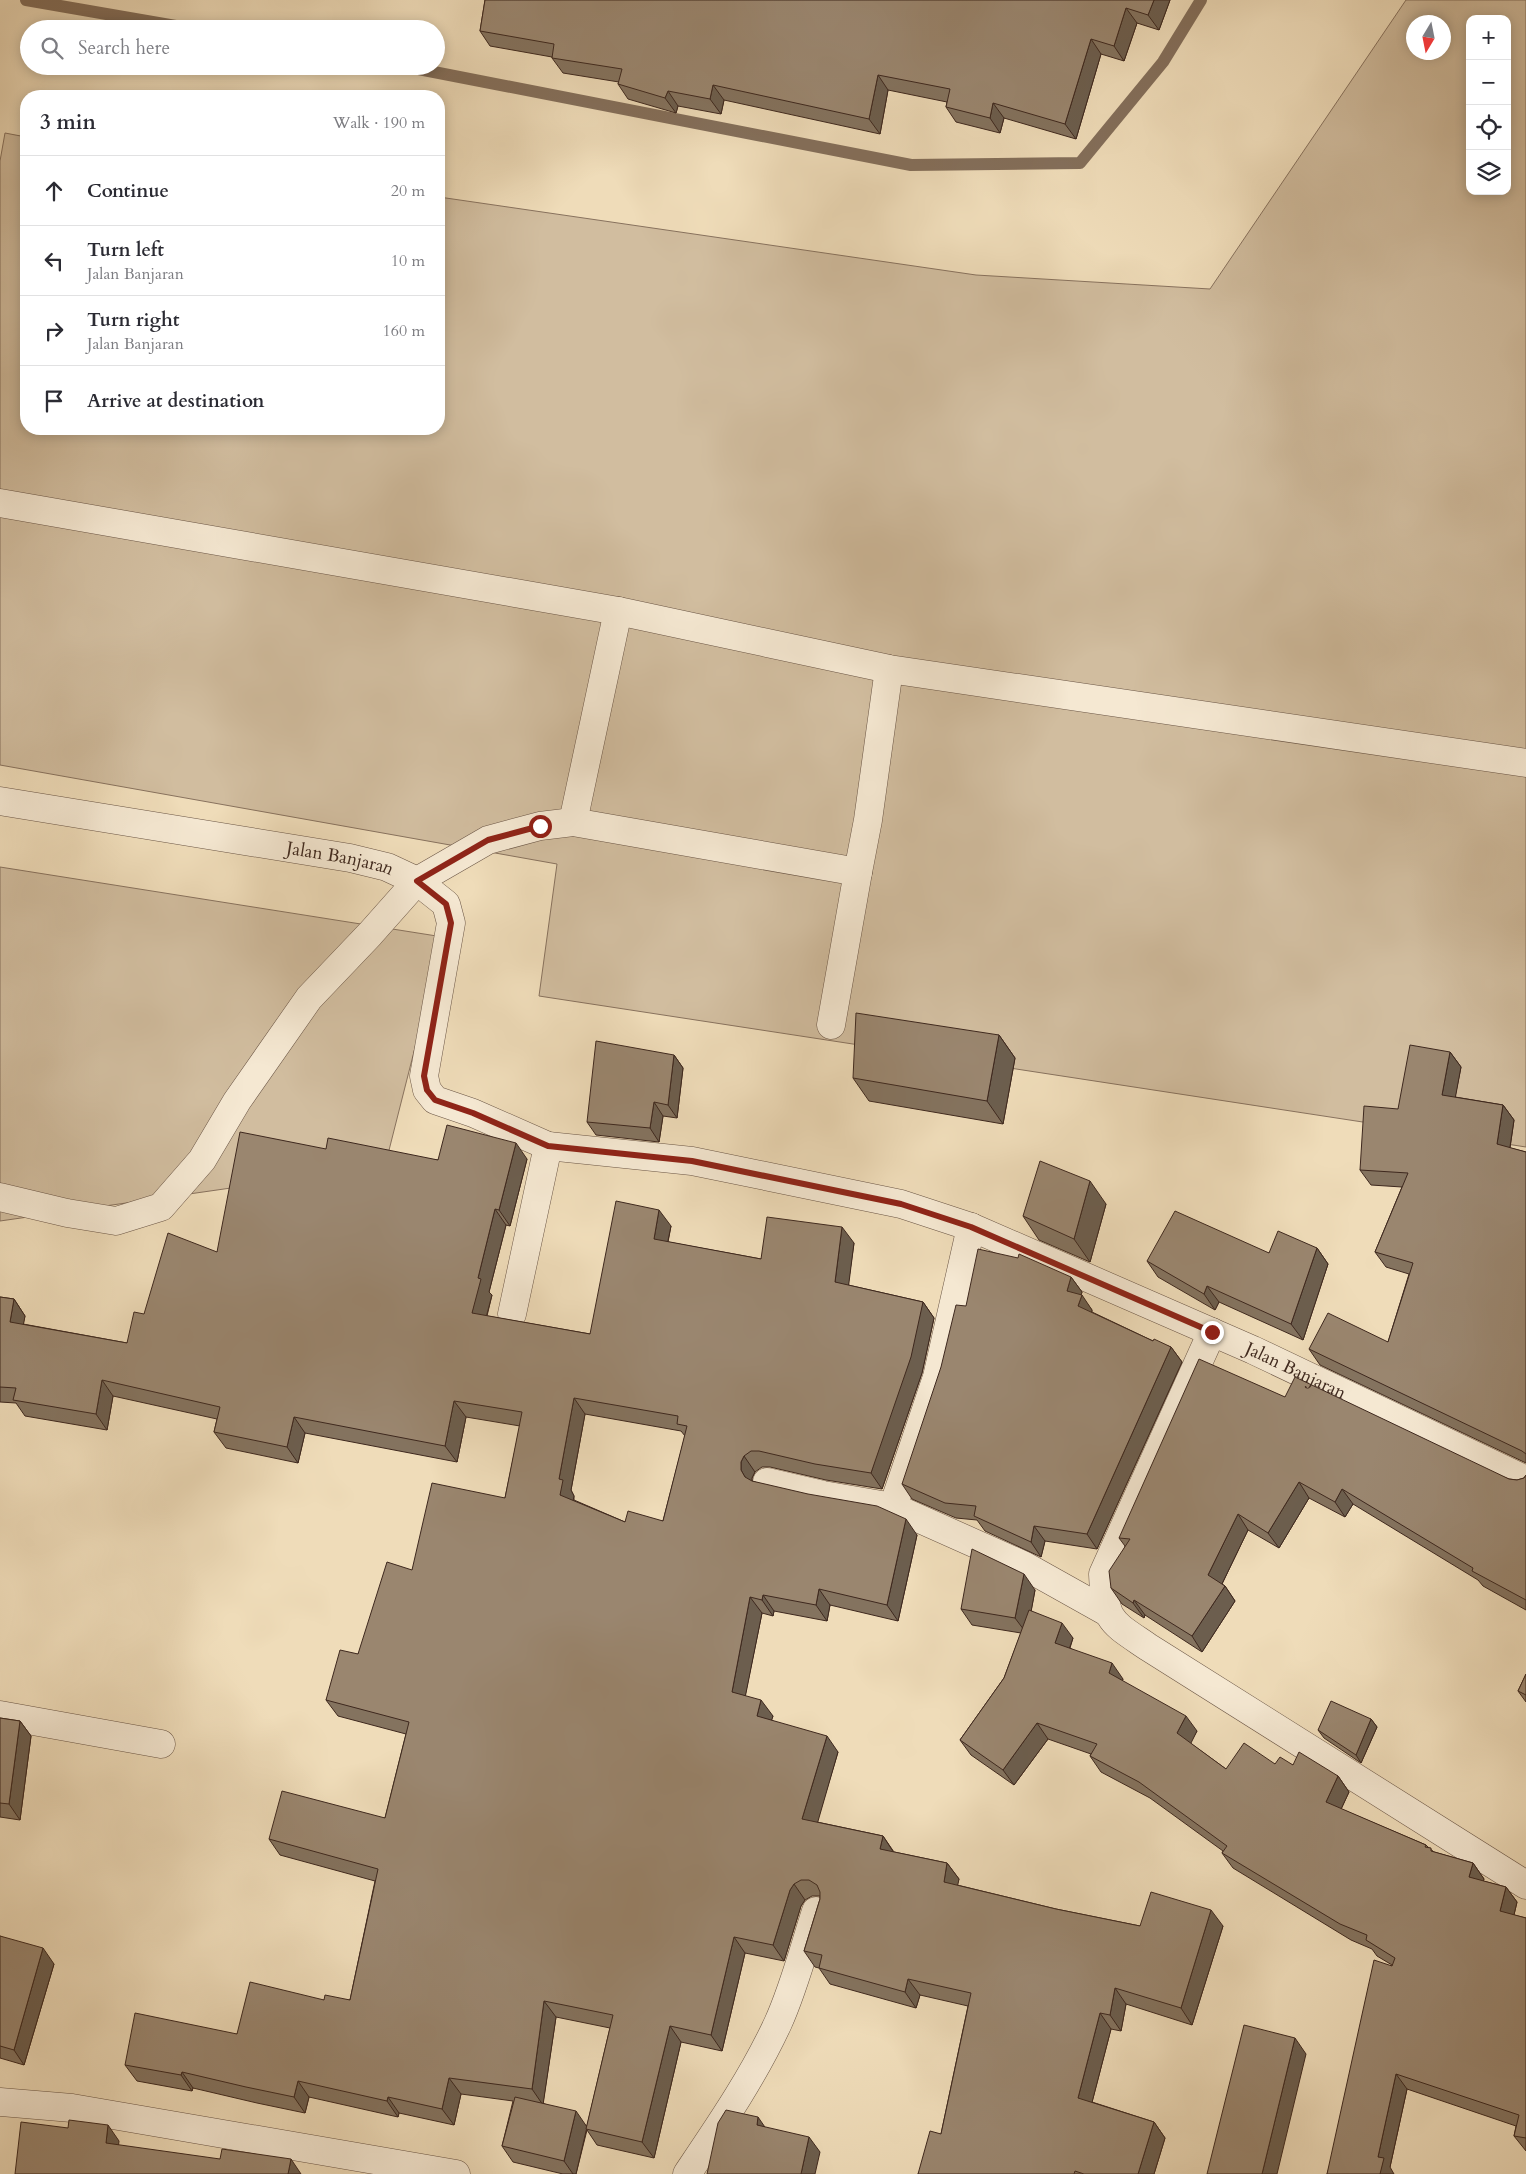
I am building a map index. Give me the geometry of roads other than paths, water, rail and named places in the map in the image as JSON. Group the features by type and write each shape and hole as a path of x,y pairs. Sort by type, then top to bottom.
{"street":[{"path":"0,503 618,611 889,669 1526,763"},
{"path":"573,822 618,611"},
{"path":"831,1025 868,820 889,669"},
{"name":"Jalan Banjaran","path":"0,801 350,858 386,867 417,881 446,904 451,923 424,1076 427,1090 435,1100 473,1113 548,1146 692,1161 901,1204 971,1227 1212,1332 1526,1480"},
{"path":"0,1197 67,1213 116,1221 161,1207 202,1160 237,1101 285,1029 309,998 365,940 417,881 488,840 540,826 573,822 858,872"},
{"path":"512,1314 548,1146"},
{"path":"893,1507 936,1377 971,1227"},
{"path":"1106,1612 1103,1574 1212,1332"},
{"path":"767,1482 823,1495 893,1507 1022,1565 1106,1612 1116,1625 1148,1647 1526,1885"},
{"path":"0,1715 161,1744"},
{"path":"686,2174 737,2100 758,2064 778,2022 816,1911"},
{"path":"0,2102 72,2108 456,2174"}],"waterway":[{"path":"26,0 141,20"},
{"path":"445,74 911,165 1080,163 1163,62 1201,0"}]}
